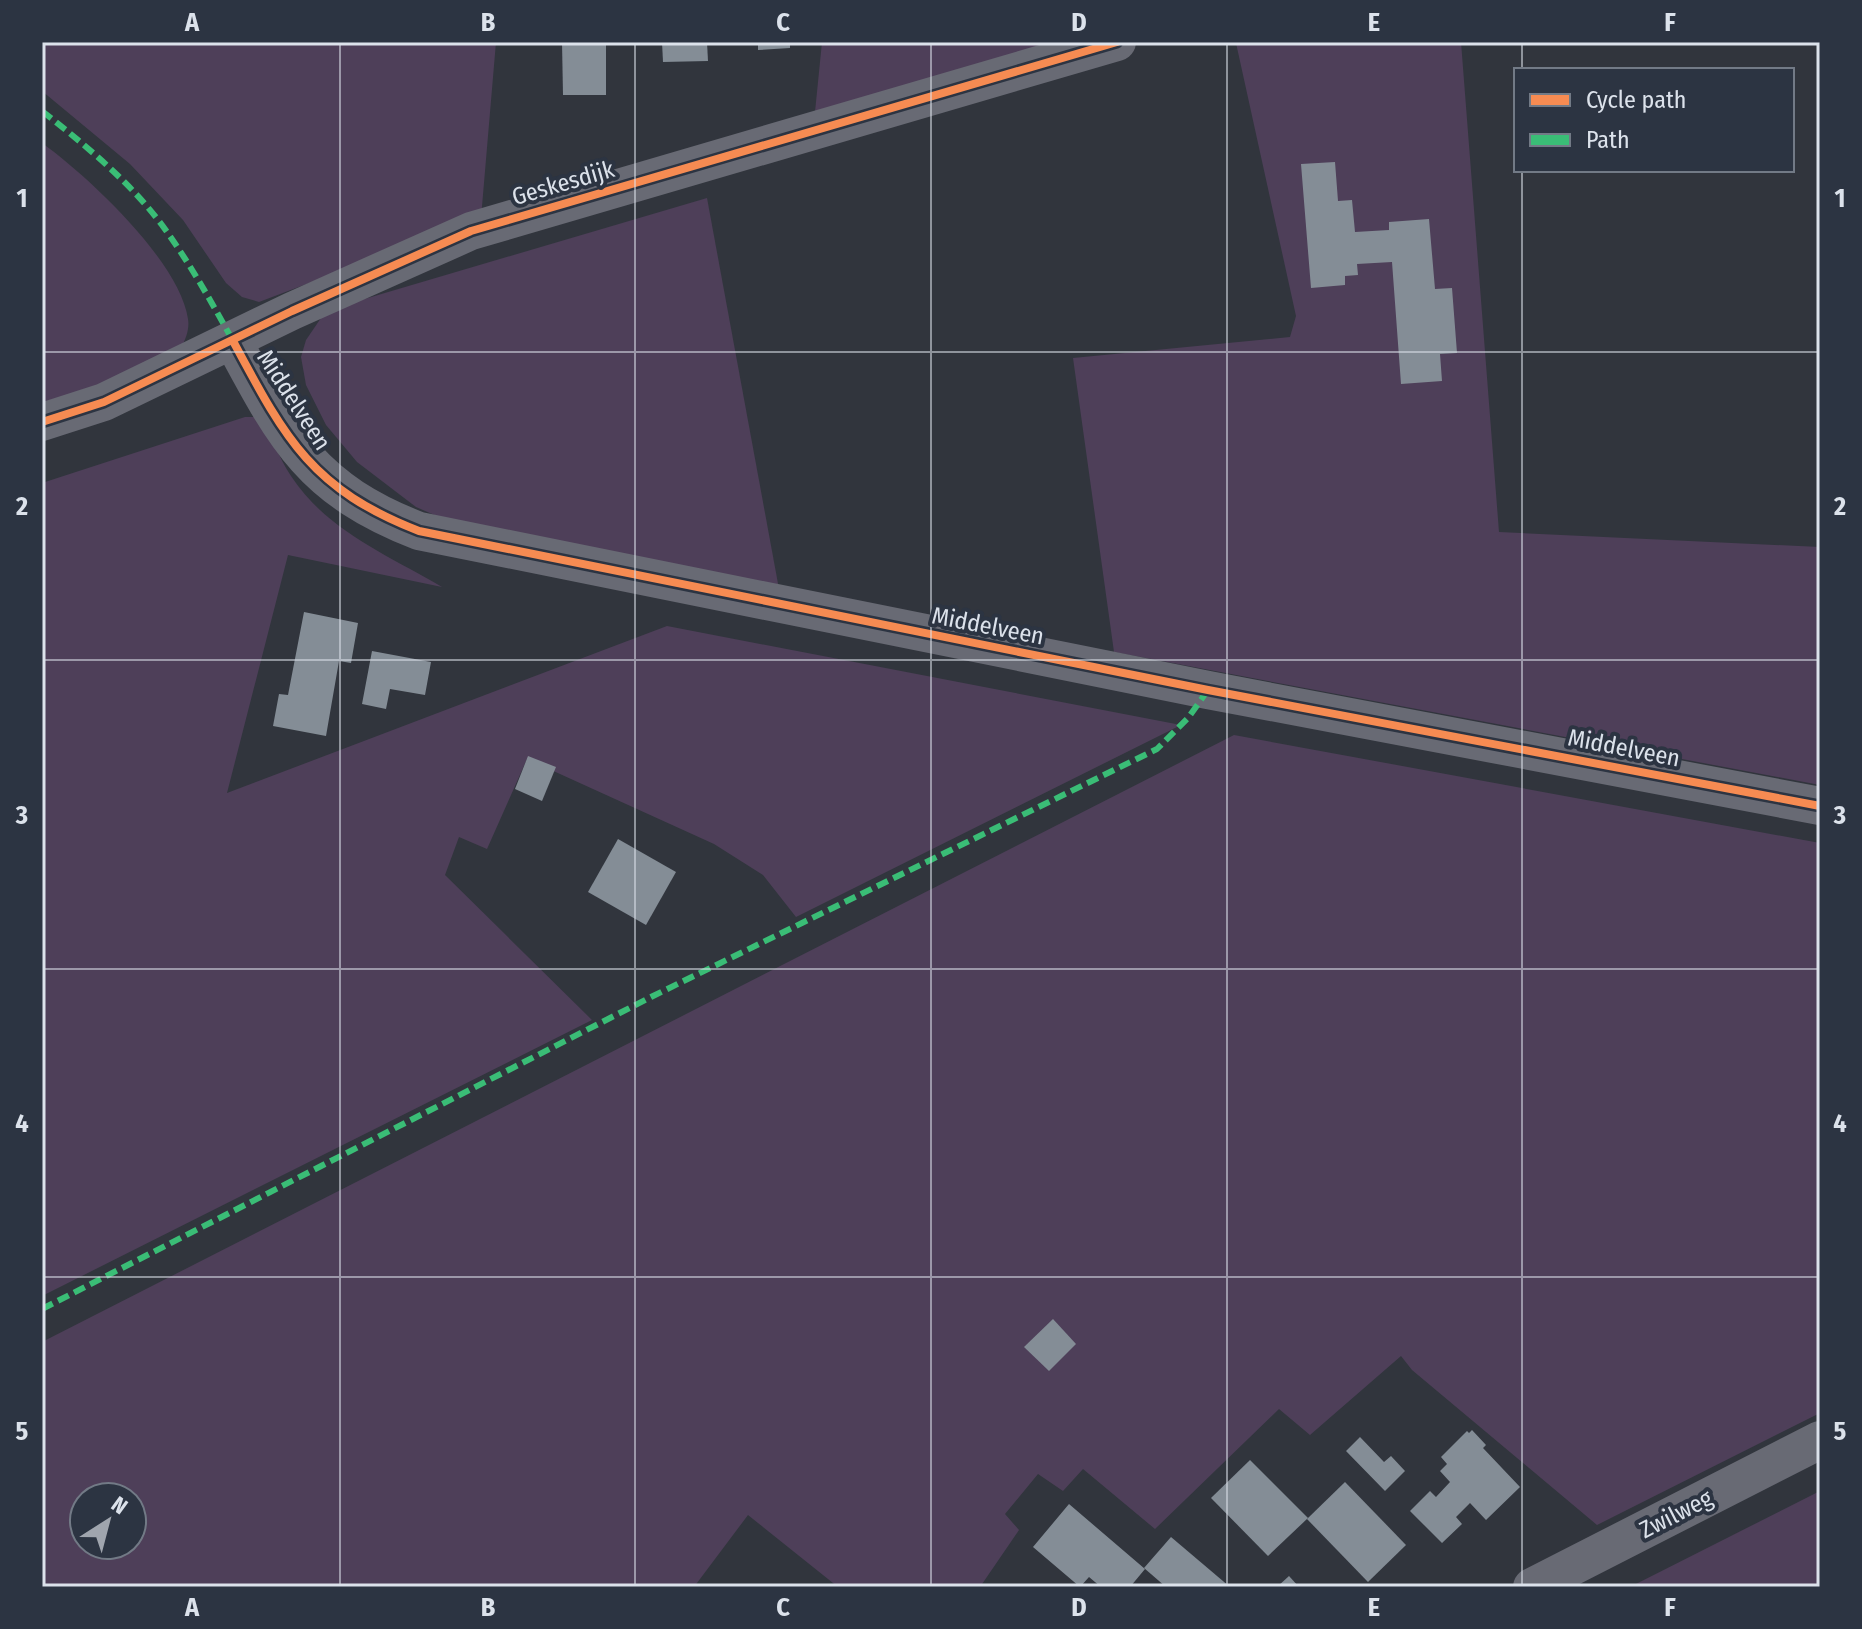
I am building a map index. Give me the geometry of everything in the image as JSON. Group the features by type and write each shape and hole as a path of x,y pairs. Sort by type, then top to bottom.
{"street":[{"name":"Geskesdijk","path":"42,422 104,402 318,299 471,231 1117,42"},
{"name":"Middelveen","path":"233,341 273,414 314,469 364,507 419,531 1208,690 1820,806"},
{"name":"Zwilweg","path":"1532,1587 1820,1440"}],"shaded area":[{"path":"42,42 496,42 481,218 259,302 242,297 226,283 183,220 130,164 42,91"},
{"path":"822,42 1082,42 814,122"},
{"path":"1461,42 1499,532 1820,547 1820,785 1114,652 1073,358 1290,337 1296,316 1236,43"},
{"path":"42,143 106,198 150,247 181,296 188,326 178,352 161,369 42,405"},
{"path":"707,198 779,589 446,520 416,507 357,462 326,425 306,385 301,357 306,340 321,318 351,303"},
{"path":"245,417 257,417 291,476 322,512 360,540 442,587 288,555 227,793 667,626 1181,725 796,917 763,875 714,844 527,759 487,849 459,837 445,875 592,1020 42,1296 42,483"},
{"path":"1234,735 1820,843 1820,1413 1597,1525 1412,1370 1401,1356 1310,1435 1279,1409 1155,1529 1083,1469 1063,1491 1038,1474 1005,1514 1019,1530 980,1587 838,1587 748,1515 694,1587 42,1587 42,1342"},
{"path":"1820,1491 1820,1587 1630,1587"}],"building":[{"path":"562,42 606,42 606,95 563,95"},
{"path":"662,42 707,42 708,61 663,62"},
{"path":"758,42 790,42 790,48 758,50"},
{"path":"1335,162 1338,201 1352,200 1355,232 1389,230 1389,222 1429,219 1435,289 1452,288 1457,353 1440,354 1442,381 1401,384 1392,262 1357,264 1358,275 1345,276 1345,285 1311,288 1301,164"},
{"path":"304,612 358,623 351,663 339,661 326,736 273,726 279,694 288,695"},
{"path":"372,651 431,662 425,695 390,689 386,709 362,704"},
{"path":"528,756 556,767 542,801 515,789"},
{"path":"618,839 676,872 646,925 588,892"},
{"path":"1053,1319 1076,1344 1049,1371 1024,1347"},
{"path":"1472,1430 1486,1445 1483,1448 1520,1487 1486,1520 1470,1503 1456,1517 1462,1524 1442,1543 1410,1511 1430,1491 1436,1497 1450,1482 1440,1471 1447,1464 1441,1457 1467,1431"},
{"path":"1360,1437 1384,1462 1391,1456 1405,1471 1385,1491 1346,1451"},
{"path":"1250,1460 1308,1518 1268,1556 1211,1498"},
{"path":"1345,1482 1406,1545 1368,1582 1307,1519"},
{"path":"1069,1504 1145,1569 1130,1587 1101,1587 1089,1577 1080,1587 1033,1547"},
{"path":"1171,1537 1230,1587 1166,1587 1144,1568"},
{"path":"1289,1576 1299,1587 1277,1587"}],"marked path":[{"path":"42,111 106,164 149,209 191,267 233,341"},
{"path":"42,1309 651,997 1157,749 1188,718 1208,690"}],"cycle path":[{"path":"42,422 104,402 292,311 471,231 1117,42"},
{"path":"233,341 269,406 305,457 352,497 382,515 419,531 1208,690 1820,806"}]}
